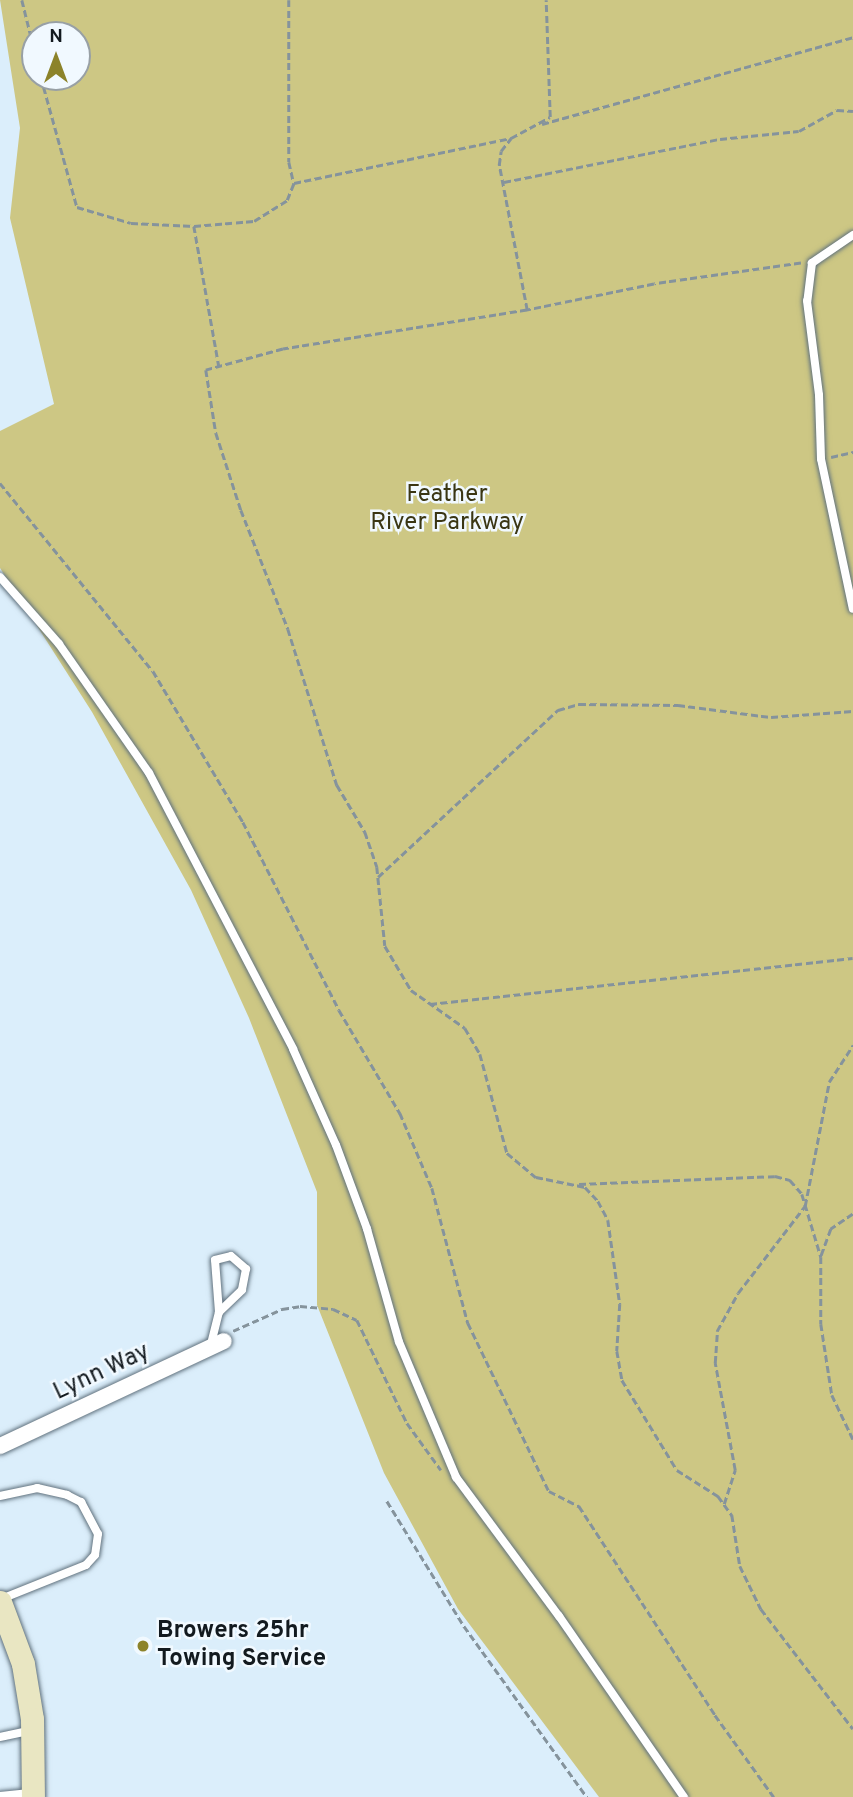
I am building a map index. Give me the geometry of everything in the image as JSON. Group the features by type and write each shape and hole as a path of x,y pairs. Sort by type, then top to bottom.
{"main road":[{"path":"0,1601 23,1664 32,1730 33,1795"}],"street":[{"name":"Lynn Way","path":"0,1446 217,1344"}],"lane":[{"path":"853,235 811,263 807,300 819,395 821,459 837,551 853,609"},
{"path":"0,577 59,644 149,773 293,1049 337,1145 367,1229 399,1342 456,1477 559,1616 684,1797"},
{"path":"217,1344 219,1312 215,1260 231,1256 246,1269 242,1290 219,1312"},
{"path":"0,1496 37,1488 67,1495 81,1502 98,1534 95,1555 86,1565 0,1601"},
{"path":"0,1737 32,1730"},
{"path":"0,1796 33,1795"}],"path":[{"path":"22,0 27,21"},
{"path":"45,91 77,207 122,222 194,226 254,221 270,215 287,200 294,183 289,162 289,0"},
{"path":"294,183 511,138 550,117 553,102 548,89 546,0"},
{"path":"538,124 853,37"},
{"path":"504,182 720,139 799,131 836,110 853,111"},
{"path":"511,138 501,151 527,310"},
{"path":"194,226 219,366"},
{"path":"811,263 654,284 527,310 283,349 206,370 216,433 288,629 337,785 365,832 377,878 385,946 411,990 429,1004 455,1017 480,1054 507,1153 536,1177 576,1185 775,1176 798,1187 821,1257 821,1324 832,1395 853,1439"},
{"path":"821,459 853,452"},
{"path":"0,483 153,671 243,822 339,1010 400,1112 432,1188 468,1323 550,1491 579,1506 715,1715 774,1797"},
{"path":"377,878 558,710 579,704 678,705 771,717 853,711"},
{"path":"429,1004 853,958"},
{"path":"724,1504 735,1469 715,1363 717,1331 738,1293 805,1206 830,1082 853,1045"},
{"path":"576,1185 592,1194 608,1220 620,1304 617,1351 622,1380 677,1471 724,1504 732,1516 740,1566 761,1609 853,1729"},
{"path":"821,1257 831,1229 853,1214"},
{"path":"217,1344 229,1333 291,1308 333,1308 357,1320 425,1453 442,1472 456,1477"},
{"path":"387,1502 464,1626 587,1797"}],"green space":[{"name":"Feather River Parkway","path":"0,0 853,0 853,1797 599,1797 458,1609 384,1473 317,1305 317,1192 249,1018 191,890 92,712 0,568 0,431 54,404 10,218 20,128"}],"place":[{"name":"Browers 25hr Towing Service","path":"143,1646"}]}
